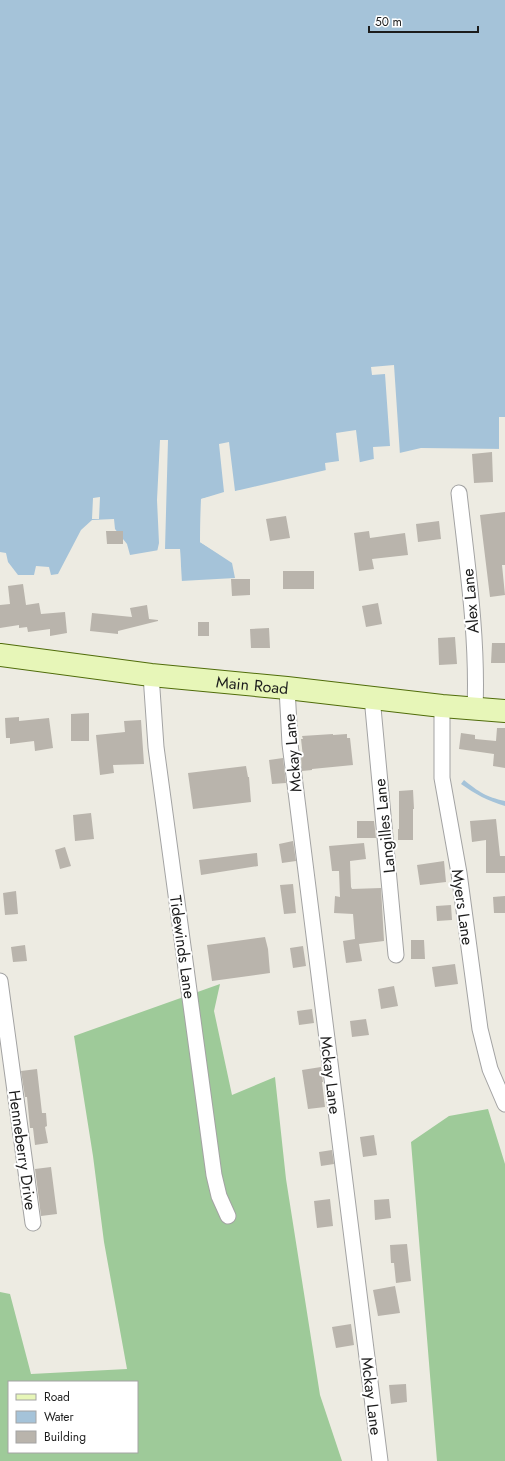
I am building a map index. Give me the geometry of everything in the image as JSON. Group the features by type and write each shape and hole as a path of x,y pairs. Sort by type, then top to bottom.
{"main road":[{"name":"Main Road","path":"0,655 151,675 372,697 442,706 505,711"}],"street":[{"name":"Alex Lane","path":"459,493 470,588 476,670 475,709"},
{"name":"Tidewinds Lane","path":"151,675 156,748 214,1175 219,1196 228,1216"},
{"name":"Mckay Lane","path":"287,688 290,744 380,1461"},
{"name":"Langilles Lane","path":"372,697 396,955"},
{"name":"Myers Lane","path":"442,706 442,778 459,873 480,1029 490,1069 505,1104"},
{"name":"Henneberry Drive","path":"0,981 33,1223"}],"green space":[{"path":"220,984 214,1011 232,1095 275,1077 286,1179 320,1395 342,1461 0,1461 0,1292 10,1294 31,1374 127,1369 104,1242 93,1156 74,1036"},
{"path":"488,1109 505,1164 505,1461 437,1461 411,1142 449,1116"}],"water":[{"path":"0,0 505,0 505,449 421,448 201,499 200,542 232,563 235,578 181,581 180,549 165,549 130,555 127,544 115,529 114,519 92,520 81,530 58,574 51,575 49,567 36,566 34,575 18,575 8,562 6,553 0,552"},
{"path":"464,780 483,794 505,801 505,806 471,791 461,784"}],"pier":[{"path":"394,365 400,455 374,461 373,447 390,446 385,374 372,375 371,367"},
{"path":"499,417 505,417 505,451 499,451"},
{"path":"356,430 360,464 326,472 325,463 339,461 336,433"},
{"path":"160,440 168,440 165,549 180,549 182,583 179,581 178,551 157,552 159,543 157,500"},
{"path":"229,442 235,491 247,490 203,501 202,541 231,559 229,560 200,542 201,499 224,492 219,444"},
{"path":"100,497 99,519 92,519 93,498"}],"building":[{"path":"492,452 493,482 474,483 472,454"},
{"path":"505,512 505,565 502,565 505,595 490,597 480,515"},
{"path":"286,516 290,538 270,541 266,519"},
{"path":"439,521 441,539 418,542 416,524"},
{"path":"106,531 123,531 123,544 107,544"},
{"path":"369,531 370,538 405,533 408,555 372,559 374,569 359,571 354,533"},
{"path":"283,571 314,571 314,589 283,589"},
{"path":"231,579 250,579 250,595 232,596"},
{"path":"23,584 26,605 39,603 41,614 65,612 67,633 50,636 50,629 28,632 27,627 19,628 19,625 0,628 0,605 10,604 8,586"},
{"path":"378,603 382,624 366,627 362,606"},
{"path":"147,605 149,619 158,621 118,631 118,634 90,631 92,613 132,617 130,608"},
{"path":"198,622 209,622 209,636 198,636"},
{"path":"269,628 270,648 251,648 250,629"},
{"path":"455,637 457,664 439,665 438,638"},
{"path":"492,643 505,643 505,663 491,663"},
{"path":"89,713 89,741 71,741 71,714"},
{"path":"19,717 19,721 49,718 53,748 35,751 34,741 10,744 10,738 6,738 5,718"},
{"path":"141,720 144,764 113,765 114,773 100,775 96,735 125,732 124,721"},
{"path":"497,728 505,728 505,768 493,766 494,754 459,749 461,733 475,735 475,739 496,741"},
{"path":"347,734 347,738 350,738 353,765 302,771 302,736"},
{"path":"283,758 286,783 272,784 269,760"},
{"path":"246,766 249,777 251,802 193,809 188,773"},
{"path":"413,790 413,840 398,840 399,791"},
{"path":"91,813 94,839 75,841 73,815"},
{"path":"496,819 500,856 505,856 505,873 486,873 486,840 472,842 470,821"},
{"path":"357,821 374,821 376,838 357,838"},
{"path":"293,841 296,861 282,863 279,844"},
{"path":"364,843 366,859 350,861 351,887 352,889 381,888 384,941 359,944 362,961 346,963 343,941 355,939 353,914 334,913 335,896 340,897 339,871 332,871 329,846"},
{"path":"65,847 71,866 60,869 55,850"},
{"path":"257,853 258,866 201,875 199,860"},
{"path":"444,861 446,882 420,885 417,865"},
{"path":"293,884 296,913 284,914 280,885"},
{"path":"16,891 18,914 5,915 3,893"},
{"path":"505,896 505,913 494,913 493,897"},
{"path":"451,905 452,920 437,921 436,906"},
{"path":"265,937 268,949 270,973 212,981 207,945"},
{"path":"411,940 424,940 425,959 411,959"},
{"path":"25,945 27,961 13,962 11,947"},
{"path":"303,946 306,966 293,968 290,948"},
{"path":"455,964 458,984 435,987 432,967"},
{"path":"394,986 398,1006 381,1009 378,989"},
{"path":"312,1009 314,1023 299,1025 297,1011"},
{"path":"366,1019 369,1035 352,1037 350,1021"},
{"path":"321,1067 325,1107 308,1109 302,1070"},
{"path":"37,1069 42,1113 46,1113 47,1126 45,1127 48,1143 35,1145 33,1128 30,1128 27,1097 25,1097 21,1071"},
{"path":"374,1135 377,1155 363,1157 360,1137"},
{"path":"332,1150 334,1164 321,1166 319,1152"},
{"path":"51,1167 57,1214 41,1216 35,1169"},
{"path":"330,1199 333,1226 317,1228 314,1201"},
{"path":"389,1199 391,1218 375,1220 374,1200"},
{"path":"407,1244 411,1281 396,1283 394,1263 391,1263 390,1245"},
{"path":"395,1286 400,1313 378,1316 373,1290"},
{"path":"351,1324 354,1345 336,1348 332,1327"},
{"path":"406,1384 407,1402 391,1404 389,1385"}]}
